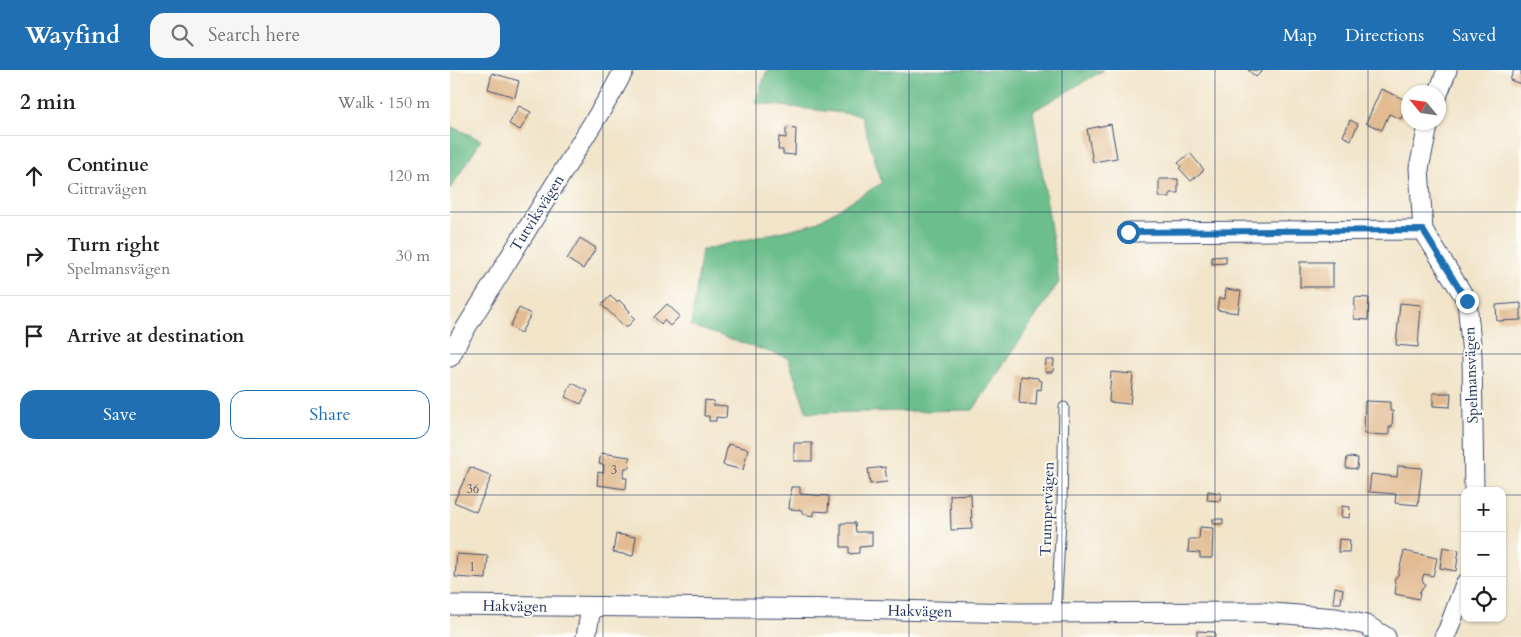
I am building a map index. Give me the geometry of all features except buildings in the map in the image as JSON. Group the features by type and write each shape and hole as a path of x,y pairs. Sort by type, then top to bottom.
{"street":[{"name":"Tutviksvägen","path":"450,356 624,70"},
{"path":"1441,85 1447,70"},
{"name":"Spelmansvägen","path":"1427,130 1419,168 1423,230 1467,301 1472,355 1474,487"},
{"path":"1128,232 1423,230"},
{"path":"1444,637 1461,595"},
{"name":"Hakvägen","path":"450,605 1056,613 1262,612 1336,618 1366,625 1386,637"},
{"path":"586,637 591,608"}],"lane":[{"name":"Trumpetvägen","path":"1056,613 1062,501 1064,407"}],"green space":[{"path":"767,70 1104,70 1033,111 1059,282 973,410 807,413 788,358 691,326 702,250 813,224 882,183 861,115 755,103"},
{"path":"450,126 481,140 450,189"}],"route":[{"path":"1128,232 1423,230 1467,301"}]}
